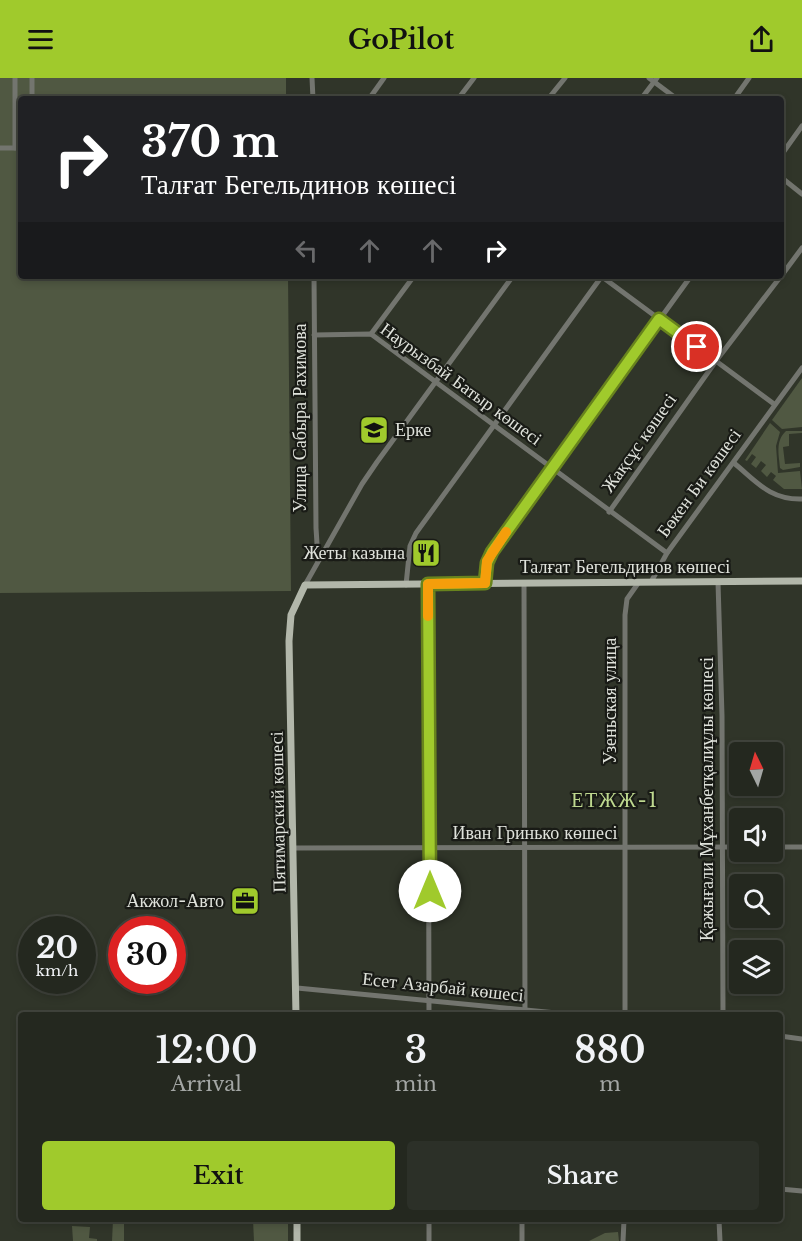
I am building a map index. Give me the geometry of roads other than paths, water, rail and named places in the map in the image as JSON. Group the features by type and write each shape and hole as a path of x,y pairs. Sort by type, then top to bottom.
{"main road":[{"name":"Талғат Бегельдинов көшесі","path":"305,585 802,581"},
{"name":"Пятимарский көшесі","path":"296,1012 295,848 289,641 294,608 305,585"},
{"path":"297,1222 297,1241"}],"street":[{"path":"0,148 18,148 15,78"},
{"path":"32,78 32,96"},
{"path":"312,78 313,96"},
{"path":"371,96 384,78"},
{"path":"460,96 474,78"},
{"path":"550,96 565,78"},
{"path":"736,96 749,78"},
{"path":"644,96 653,79 673,96"},
{"path":"784,151 802,126"},
{"path":"784,180 802,194"},
{"name":"Жақсұс көшесі","path":"784,271 802,248"},
{"name":"Улица Сабыра Рахимова","path":"314,279 315,528 318,560"},
{"path":"371,334 412,279"},
{"path":"305,585 362,484 511,279"},
{"path":"406,585 411,542 600,279"},
{"path":"606,279 774,404"},
{"path":"485,583 490,555 550,468 689,279"},
{"name":"Жақсұс көшесі","path":"609,512 716,361 778,279"},
{"name":"Наурызбай Батыр көшесі","path":"314,334 371,334 666,553"},
{"name":"Бөкен Би көшесі","path":"651,582 666,553 802,368"},
{"path":"734,463 779,498 802,499"},
{"name":"Узеньская улица","path":"625,1012 625,615 627,599 639,582"},
{"name":"Қажығали Мұханбетқалиұлы көшесі","path":"718,582 722,716 723,1012"},
{"path":"524,583 525,1012"},
{"path":"428,584 429,1012"},
{"path":"783,847 802,847"},
{"name":"Иван Гринько көшесі","path":"295,848 729,848"},
{"name":"Есет Азарбай көшесі","path":"297,988 429,999 518,1012"},
{"path":"783,1036 802,1039"},
{"path":"783,1189 802,1191"},
{"path":"429,1222 429,1241"},
{"path":"522,1222 522,1241"},
{"path":"624,1222 624,1241"},
{"path":"719,1222 720,1241"}],"place":[{"name":"Ерке","path":"374,430"},
{"name":"Жеты казына","path":"426,553"},
{"name":"Акжол-Авто","path":"245,901"}],"district":[{"name":"ЕТЖЖ-1","path":"615,800"}]}
